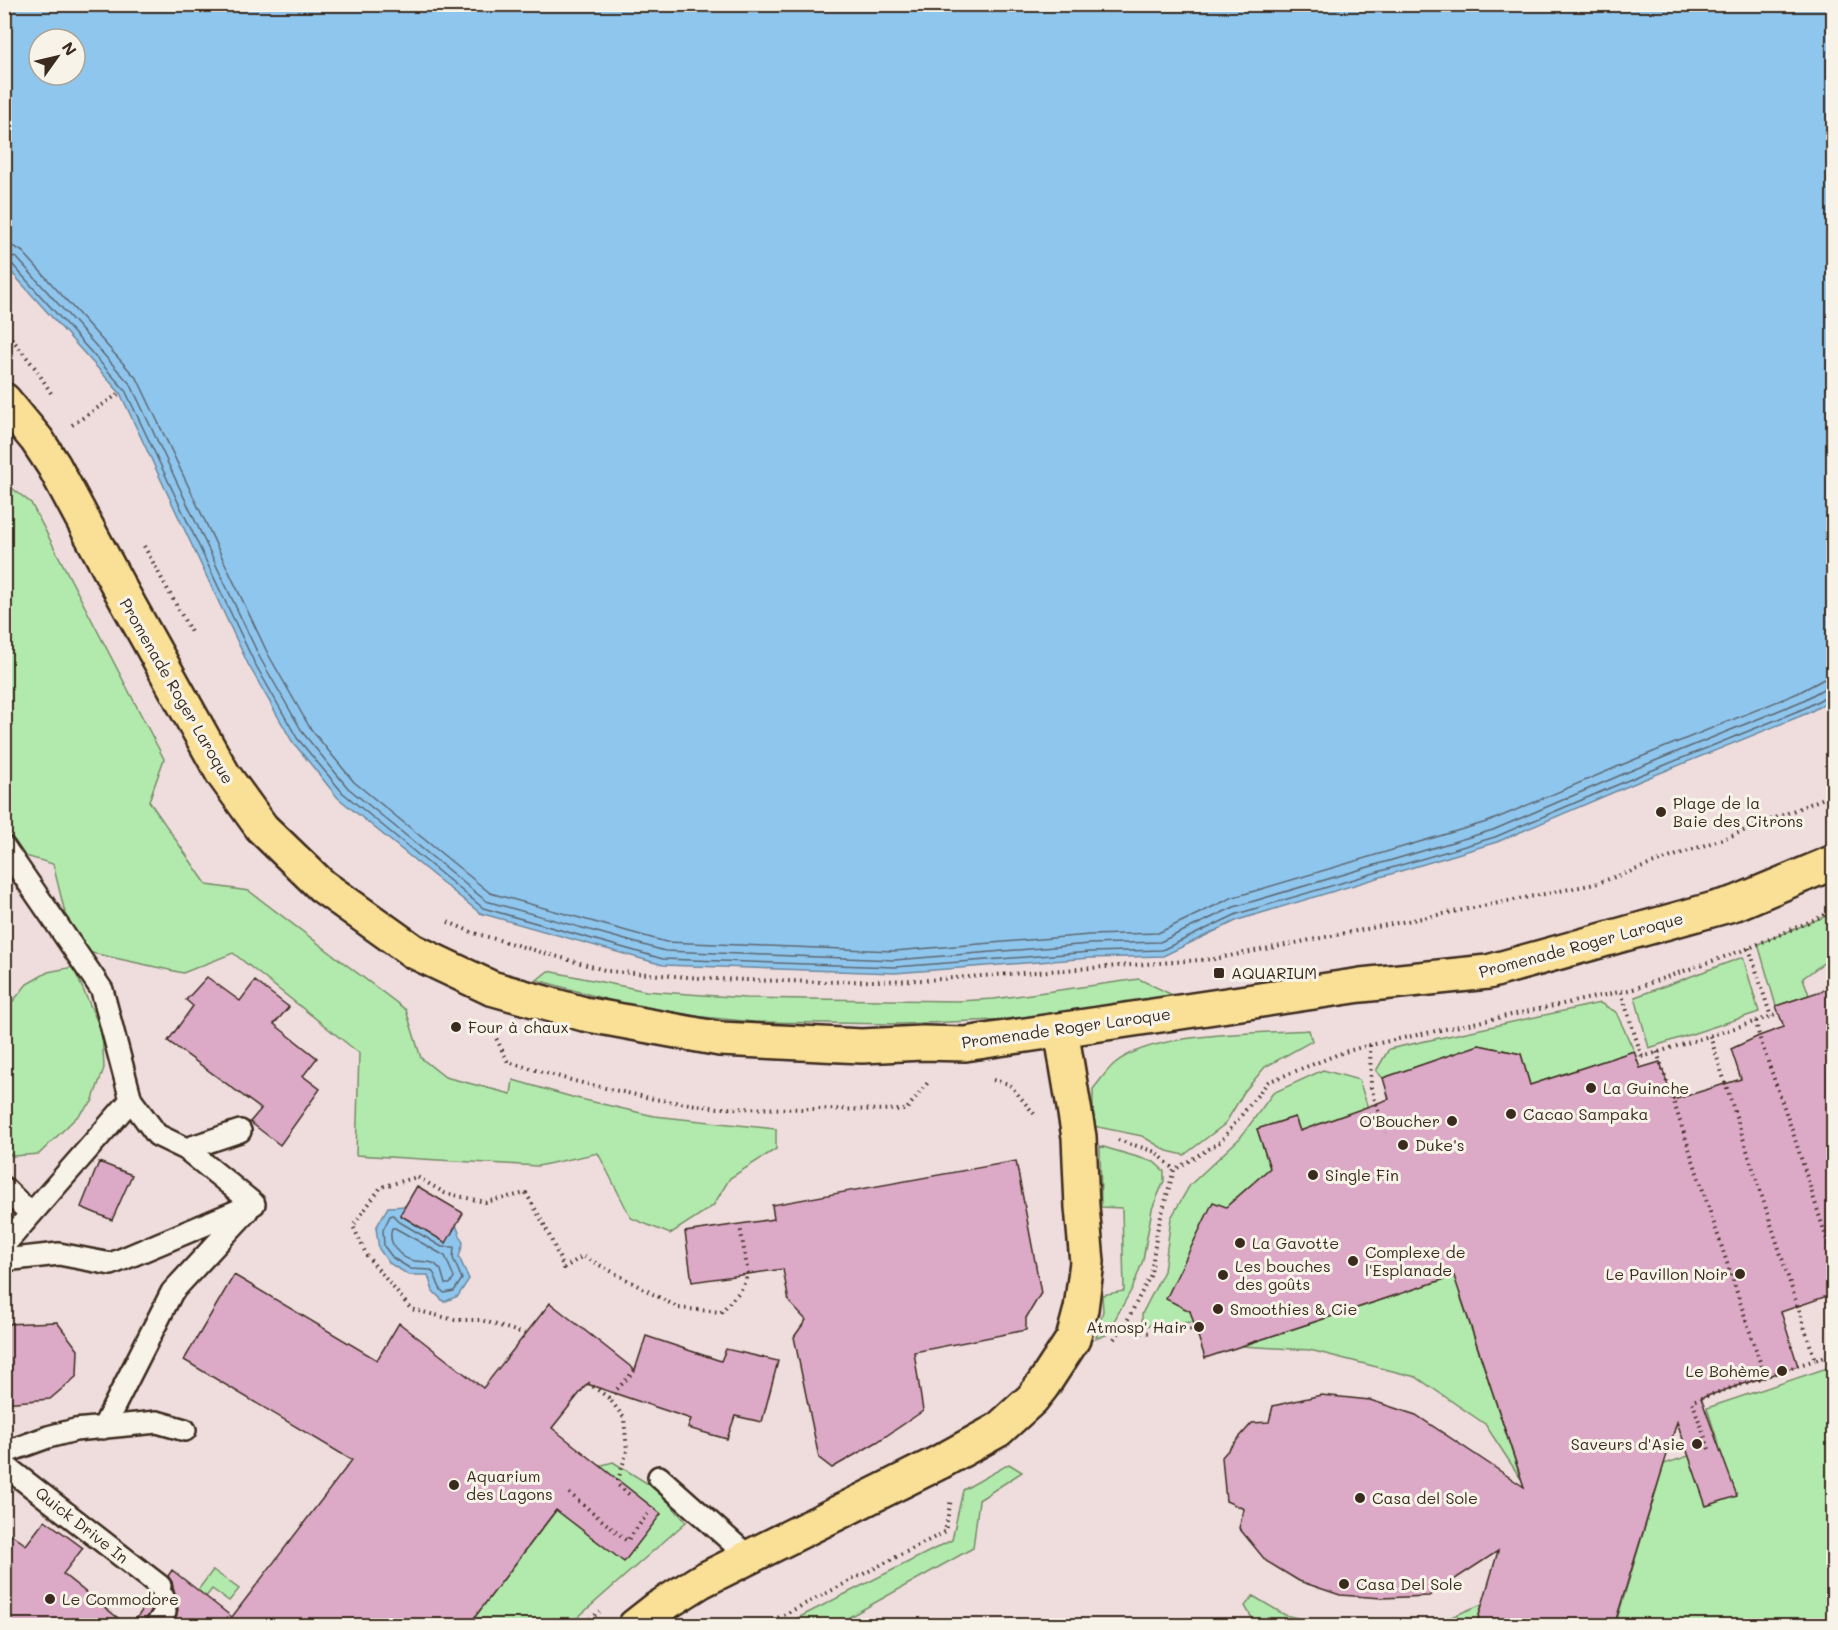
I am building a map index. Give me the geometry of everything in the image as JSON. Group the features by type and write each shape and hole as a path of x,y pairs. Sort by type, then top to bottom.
{"main road":[{"name":"Promenade Roger Laroque","path":"4,400 37,440 54,466 223,774 262,828 322,886 413,951 491,988 584,1014 720,1039 862,1046 922,1043 965,1044 1361,985 1488,972 1737,903 1833,862"},
{"path":"635,1626 701,1581 940,1462 998,1430 1038,1392 1073,1340 1081,1309 1087,1263 1079,1137 1061,1030"}],"lane":[{"path":"4,847 102,990 131,1100 158,1135 186,1149 254,1204"},
{"path":"4,1245 131,1100"},
{"path":"186,1149 240,1131"},
{"path":"4,1188 31,1214"},
{"path":"4,1260 59,1254 111,1264 254,1204"},
{"path":"103,1428 172,1292 254,1204"},
{"path":"4,1453 75,1430 157,1422 184,1430"},
{"name":"Quick Drive In","path":"4,1465 161,1592 165,1612 156,1626"},
{"path":"659,1477 750,1558"}],"path":[{"path":"4,329 36,369 54,398"},
{"path":"72,426 120,393"},
{"path":"66,417 77,435"},
{"path":"140,539 196,642"},
{"path":"444,921 474,933 608,971 714,980 927,981 1214,959 1595,884 1736,834 1833,794"},
{"path":"1112,1342 1125,1325 1151,1274 1157,1231 1174,1170 1220,1142 1268,1082 1344,1052 1370,1045 1621,992 1749,948 1833,911"},
{"path":"1749,948 1771,1017"},
{"path":"1621,992 1642,1057"},
{"path":"1636,1059 1779,1014"},
{"path":"1756,1021 1833,1262"},
{"path":"483,1023 492,1029 508,1062 574,1081 654,1099 718,1108 906,1110 931,1078"},
{"path":"1710,1036 1815,1360"},
{"path":"1370,1045 1371,1087 1385,1133"},
{"path":"1657,1052 1765,1377"},
{"path":"987,1078 1009,1084 1042,1124"},
{"path":"1116,1139 1156,1152 1174,1170"},
{"path":"525,1334 482,1320 455,1320 411,1309 367,1256 353,1226 381,1187 417,1177 445,1192 485,1202 526,1193 545,1226 564,1268 583,1256 679,1308 721,1312 741,1290 748,1274 740,1226"},
{"path":"1125,1325 1143,1333 1196,1329"},
{"path":"1709,1449 1692,1401 1833,1354"},
{"path":"609,1398 635,1370"},
{"path":"588,1383 609,1398 624,1418 627,1451 618,1485 634,1499"},
{"path":"569,1493 627,1541 650,1513 642,1506"},
{"path":"762,1626 945,1532 952,1493"},
{"path":"580,1626 606,1608"}],"green space":[{"path":"4,482 31,503 164,759 149,801 207,885 249,891 406,1010 421,1058 445,1077 511,1094 513,1080 572,1097 654,1116 776,1129 776,1149 730,1178 713,1206 670,1234 631,1218 598,1153 538,1166 356,1155 359,1053 233,953 183,973 74,949 53,864 5,850"},
{"path":"1833,913 1833,956 1803,978 1809,995 1776,1006 1758,944"},
{"path":"1743,957 1759,1012 1649,1048 1635,997"},
{"path":"73,967 102,1032 104,1068 92,1102 39,1154 13,1156 5,1152 5,1011 27,984 48,972"},
{"path":"548,971 646,991 745,998 959,1001 994,999 1139,979 1181,999 997,1020 902,1024 754,1022 652,1012 537,980"},
{"path":"1600,1003 1616,1012 1634,1051 1530,1085 1521,1054 1479,1045 1383,1078 1376,1071 1389,1049"},
{"path":"1309,1030 1312,1041 1265,1067 1244,1092 1225,1124 1184,1155 1167,1151 1142,1136 1093,1126 1093,1089 1114,1064 1131,1053 1154,1045 1207,1036"},
{"path":"1323,1070 1359,1080 1377,1136 1356,1142 1347,1114 1300,1131 1295,1117 1257,1129 1270,1168 1230,1203 1167,1299 1197,1315 1193,1322 1142,1326 1142,1314 1164,1271 1171,1218 1190,1185 1240,1138 1273,1093"},
{"path":"1100,1146 1154,1162 1164,1171 1164,1181 1152,1209 1143,1260 1133,1287 1106,1335 1096,1338 1103,1311 1102,1295 1124,1291 1122,1208 1101,1207"},
{"path":"1467,1272 1460,1295 1521,1479 1485,1424 1416,1377 1310,1350 1241,1346"},
{"path":"1833,1366 1833,1625 1615,1626 1664,1464 1719,1446 1707,1408"},
{"path":"613,1462 658,1490 686,1522 569,1625 468,1626 588,1469"},
{"path":"1009,1464 1022,1472 979,1500 973,1548 835,1625 784,1625 952,1540 963,1490"},
{"path":"213,1570 239,1589 229,1601 212,1589 188,1620 195,1625 171,1626"},
{"path":"1253,1596 1285,1615 1327,1625 1256,1625 1245,1606"},
{"path":"1482,1604 1476,1625 1431,1626 1437,1623"}],"water":[{"path":"4,5 1833,5 1833,699 1808,713 1497,842 1238,920 1163,956 1091,958 895,973 663,965 480,913 338,798 292,741 248,664 120,393 5,265"},
{"path":"406,1206 400,1215 445,1242 456,1225 463,1243 459,1257 469,1279 458,1296 444,1302 433,1291 428,1275 409,1275 389,1263 379,1249 376,1228 388,1207"}],"building":[{"path":"207,977 240,1001 255,981 289,1007 274,1024 317,1058 303,1076 320,1089 280,1145 250,1122 261,1109 168,1041 193,1006 186,1000"},
{"path":"1833,987 1833,1294 1781,1312 1798,1366 1701,1398 1737,1496 1706,1506 1677,1422 1614,1626 1476,1626 1498,1551 1429,1596 1382,1598 1340,1595 1299,1581 1266,1561 1239,1528 1244,1509 1226,1501 1222,1457 1252,1423 1269,1422 1273,1406 1321,1395 1370,1400 1416,1415 1524,1487 1454,1276 1205,1358 1190,1311 1166,1299 1213,1202 1226,1207 1270,1168 1257,1129 1295,1117 1300,1131 1389,1099 1383,1078 1479,1045 1521,1054 1530,1085 1634,1051 1640,1068 1660,1062 1673,1100 1741,1079 1731,1049 1784,1027 1776,1006"},
{"path":"1016,1161 1041,1293 1026,1318 1026,1330 914,1352 923,1411 877,1442 832,1468 819,1458 794,1337 806,1320 789,1302 783,1269 692,1282 685,1232 774,1219 772,1205"},
{"path":"99,1162 132,1175 112,1220 81,1207"},
{"path":"417,1186 463,1213 446,1243 400,1215"},
{"path":"234,1275 377,1360 399,1323 483,1388 550,1303 635,1370 646,1336 721,1361 726,1349 778,1361 762,1422 735,1416 727,1439 688,1428 691,1419 587,1384 552,1428 661,1514 624,1562 556,1510 468,1626 171,1626 178,1610 172,1582 168,1576 172,1570 232,1617 352,1460 184,1360"},
{"path":"57,1322 78,1350 77,1376 50,1399 4,1403 4,1324"},
{"name":"Le Commodore","path":"45,1520 83,1548 63,1574 128,1626 4,1626 4,1529 26,1545"},
{"path":"150,1599 152,1609 143,1626 131,1626"}],"place":[{"name":"Plage de la Baie des Citrons","path":"1661,812"},
{"name":"AQUARIUM","path":"1219,973"},
{"name":"Four à chaux","path":"456,1027"},
{"name":"La Guinche","path":"1591,1088"},
{"name":"Cacao Sampaka","path":"1511,1114"},
{"name":"O'Boucher","path":"1452,1121"},
{"name":"Duke's","path":"1403,1145"},
{"name":"Single Fin","path":"1313,1175"},
{"name":"La Gavotte","path":"1240,1243"},
{"name":"Complexe de l'Esplanade","path":"1353,1261"},
{"name":"Le Pavillon Noir","path":"1740,1274"},
{"name":"Les bouches des goûts","path":"1223,1275"},
{"name":"Smoothies & Cie","path":"1218,1309"},
{"name":"Atmosp' Hair","path":"1199,1327"},
{"name":"Le Bohème","path":"1782,1371"},
{"name":"Saveurs d'Asie","path":"1697,1444"},
{"name":"Aquarium des Lagons","path":"454,1485"},
{"name":"Casa del Sole","path":"1360,1498"},
{"name":"Casa Del Sole","path":"1344,1584"},
{"name":"Le Commodore","path":"50,1599"}]}
